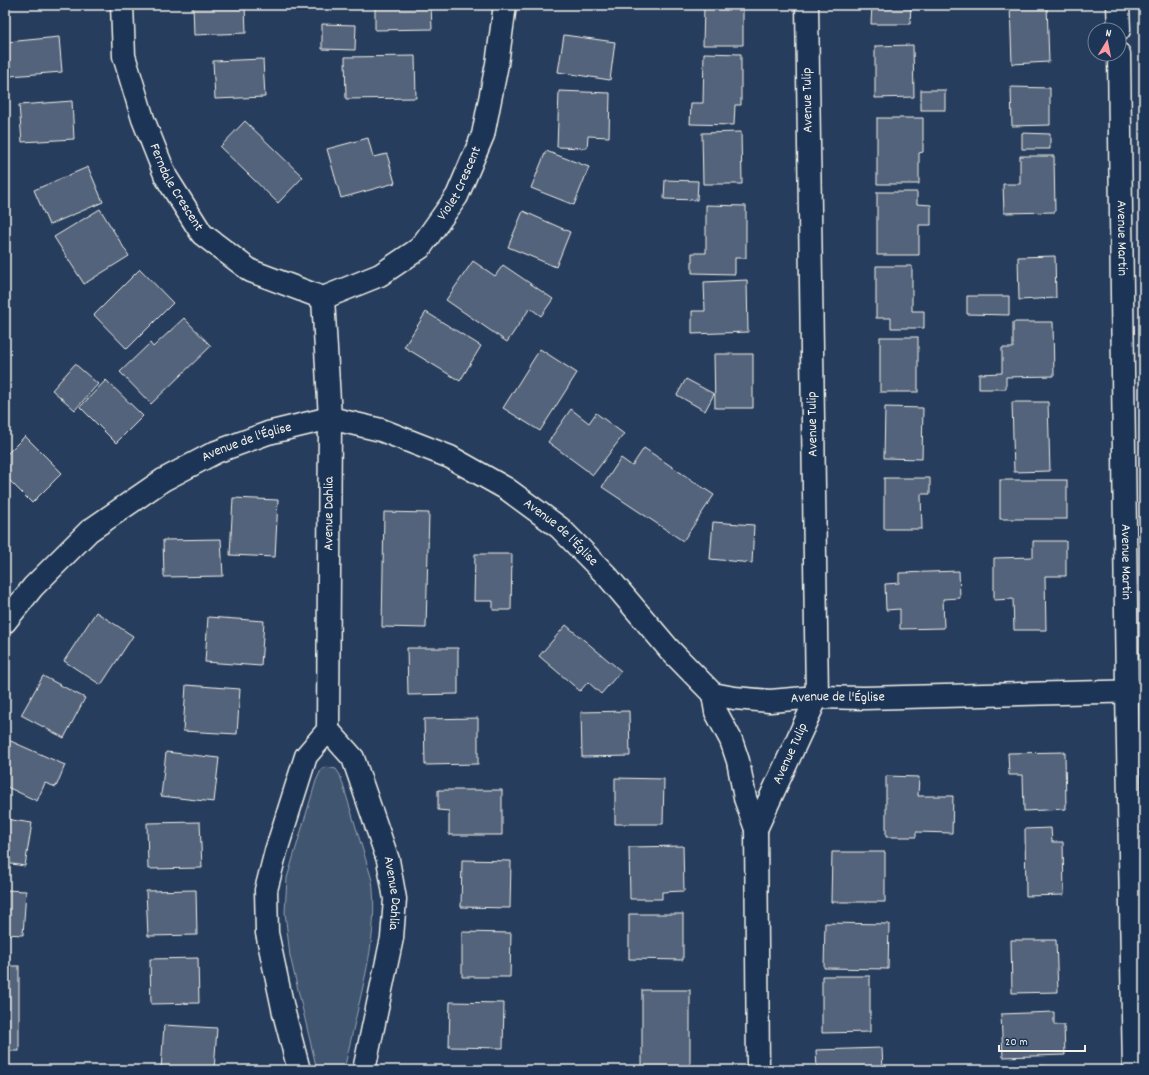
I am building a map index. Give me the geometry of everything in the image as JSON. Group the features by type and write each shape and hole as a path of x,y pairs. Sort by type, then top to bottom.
{"street":[{"name":"Ferndale Crescent","path":"122,5 124,56 143,119 166,177 202,234 251,271 323,298"},
{"name":"Violet Crescent","path":"323,298 380,275 420,248 457,196 483,135 497,64 505,5"},
{"name":"Avenue Tulip","path":"756,829 817,697 807,5"},
{"path":"1118,5 1119,22"},
{"name":"Avenue Martin","path":"1119,62 1135,691 1134,1070"},
{"name":"Avenue Dahlia","path":"323,298 330,418 328,730 353,758 388,860 395,899 392,938 364,1070"},
{"name":"Avenue de l'Église","path":"5,622 33,587 90,531 163,480 216,452 268,433 330,418 381,430 450,457 507,489 560,528 608,577 669,650 714,694 734,698 770,701 817,697 864,698 1135,691"},
{"name":"Avenue Tulip","path":"714,694 716,712 731,740 738,761 746,798 756,829 758,1070"},
{"path":"299,1070 284,1013 267,933 266,890 276,851 306,756 328,730"}],"shaded area":[{"path":"326,767 336,769 340,775 372,880 374,909 370,952 344,1070 317,1070 290,956 285,912 287,878 316,781 321,770"}],"building":[{"path":"5,5 53,5 5,7"},
{"path":"193,5 245,5 246,33 194,35"},
{"path":"375,5 431,5 432,29 375,30"},
{"path":"704,5 743,5 743,45 703,45"},
{"path":"872,5 911,5 910,24 871,24"},
{"path":"1010,5 1047,5 1049,62 1012,64"},
{"path":"322,24 356,25 355,50 322,49"},
{"path":"564,35 615,42 610,80 558,72"},
{"path":"59,37 62,72 10,76 7,42"},
{"path":"913,45 914,97 875,98 875,46"},
{"path":"704,53 741,54 741,105 735,105 734,125 690,124 691,103 703,103"},
{"path":"415,56 416,98 346,99 345,57"},
{"path":"263,59 265,97 215,99 213,61"},
{"path":"1011,87 1050,88 1050,125 1012,126"},
{"path":"921,90 945,90 945,110 921,110"},
{"path":"559,91 610,93 609,137 588,136 587,148 557,147"},
{"path":"72,101 74,139 22,142 19,105"},
{"path":"877,118 923,118 923,152 919,153 919,184 877,184"},
{"path":"245,121 303,177 278,203 220,147"},
{"path":"741,132 742,184 703,184 702,133"},
{"path":"1022,133 1050,134 1050,149 1022,149"},
{"path":"368,138 373,157 387,154 395,183 341,198 327,149"},
{"path":"546,151 589,167 574,205 531,188"},
{"path":"1020,156 1054,156 1055,212 1004,213 1003,184 1020,184"},
{"path":"88,167 103,202 49,225 34,190"},
{"path":"665,180 698,181 697,200 664,199"},
{"path":"877,192 917,192 917,204 931,205 931,225 919,225 919,255 877,255"},
{"path":"706,205 746,206 746,258 735,258 735,274 692,273 692,253 706,253"},
{"path":"100,209 129,256 84,284 54,237"},
{"path":"523,211 570,232 556,267 508,247"},
{"path":"1055,256 1056,298 1019,300 1018,257"},
{"path":"473,261 495,276 503,265 553,299 541,316 530,308 507,342 446,300"},
{"path":"876,266 912,266 912,311 924,311 924,328 891,328 891,318 876,318"},
{"path":"140,269 173,303 127,349 94,315"},
{"path":"747,280 748,332 692,334 692,311 705,311 704,282"},
{"path":"967,296 1009,296 1009,315 967,314"},
{"path":"426,312 481,346 460,381 404,347"},
{"path":"184,318 211,346 151,404 120,372 150,343 153,347"},
{"path":"1013,322 1053,322 1054,376 1006,377 1006,389 979,389 979,374 1002,373 1002,348 1013,348"},
{"path":"880,337 918,337 918,392 880,392"},
{"path":"540,349 577,373 540,431 503,408"},
{"path":"714,354 753,354 753,408 715,408"},
{"path":"75,364 98,384 75,410 52,390"},
{"path":"686,379 714,394 705,411 677,395"},
{"path":"106,380 143,416 116,443 80,407"},
{"path":"1012,402 1048,402 1050,471 1014,472"},
{"path":"885,407 923,408 922,459 884,458"},
{"path":"571,409 589,423 596,413 624,434 593,475 548,442"},
{"path":"25,436 62,473 32,503 5,476 5,456"},
{"path":"644,448 714,495 683,541 602,487 621,458 632,466"},
{"path":"884,478 930,478 930,494 921,494 922,529 884,529"},
{"path":"1000,480 1067,480 1067,519 1000,519"},
{"path":"233,498 278,500 275,557 230,555"},
{"path":"384,512 429,513 426,628 382,627"},
{"path":"713,522 754,525 752,563 710,559"},
{"path":"221,539 223,576 164,577 163,540"},
{"path":"1033,541 1066,541 1066,576 1045,576 1046,630 1014,630 1013,599 994,600 994,558 1033,557"},
{"path":"475,554 512,554 511,610 493,610 493,601 474,601"},
{"path":"959,571 960,598 943,599 944,628 900,629 900,609 886,610 885,584 899,583 899,573"},
{"path":"96,612 133,636 101,685 64,661"},
{"path":"208,617 264,621 261,666 205,662"},
{"path":"566,625 621,671 601,694 588,682 580,691 539,656"},
{"path":"407,648 458,648 458,694 408,695"},
{"path":"43,676 85,698 64,738 21,715"},
{"path":"186,685 240,689 237,734 183,731"},
{"path":"629,711 630,756 582,757 581,712"},
{"path":"478,718 478,764 425,765 424,719"},
{"path":"6,739 65,765 56,787 45,783 37,801 5,786"},
{"path":"166,752 219,758 214,802 161,796"},
{"path":"1065,752 1066,809 1024,811 1023,775 1009,775 1008,753"},
{"path":"886,776 919,777 918,796 953,796 952,833 916,832 916,837 886,837"},
{"path":"615,778 664,779 663,824 615,824"},
{"path":"438,790 502,790 502,835 449,835 449,811 438,810"},
{"path":"5,819 32,823 25,866 5,863"},
{"path":"200,822 202,868 148,869 147,823"},
{"path":"1051,828 1052,842 1063,842 1064,895 1026,896 1025,829"},
{"path":"683,846 684,891 662,892 662,899 630,899 629,847"},
{"path":"832,852 885,852 885,902 831,902"},
{"path":"462,860 511,861 510,908 461,907"},
{"path":"5,890 26,891 23,935 5,934"},
{"path":"196,890 197,935 148,936 146,891"},
{"path":"629,914 683,914 683,960 629,959"},
{"path":"825,923 889,924 888,969 824,968"},
{"path":"462,932 511,933 510,977 462,977"},
{"path":"1011,940 1056,940 1058,992 1012,993"},
{"path":"198,958 199,1003 151,1004 150,959"},
{"path":"5,966 19,966 19,1051 5,1051"},
{"path":"822,976 870,976 870,1032 822,1033"},
{"path":"642,990 690,990 690,1070 642,1070"},
{"path":"450,1002 504,1003 503,1048 449,1047"},
{"path":"1054,1012 1054,1025 1064,1025 1065,1055 1003,1057 1001,1014"},
{"path":"164,1025 217,1028 214,1070 161,1070"},
{"path":"882,1048 883,1070 817,1070 816,1050"},
{"path":"1031,1065 1074,1068 1074,1070 1030,1070"}]}
